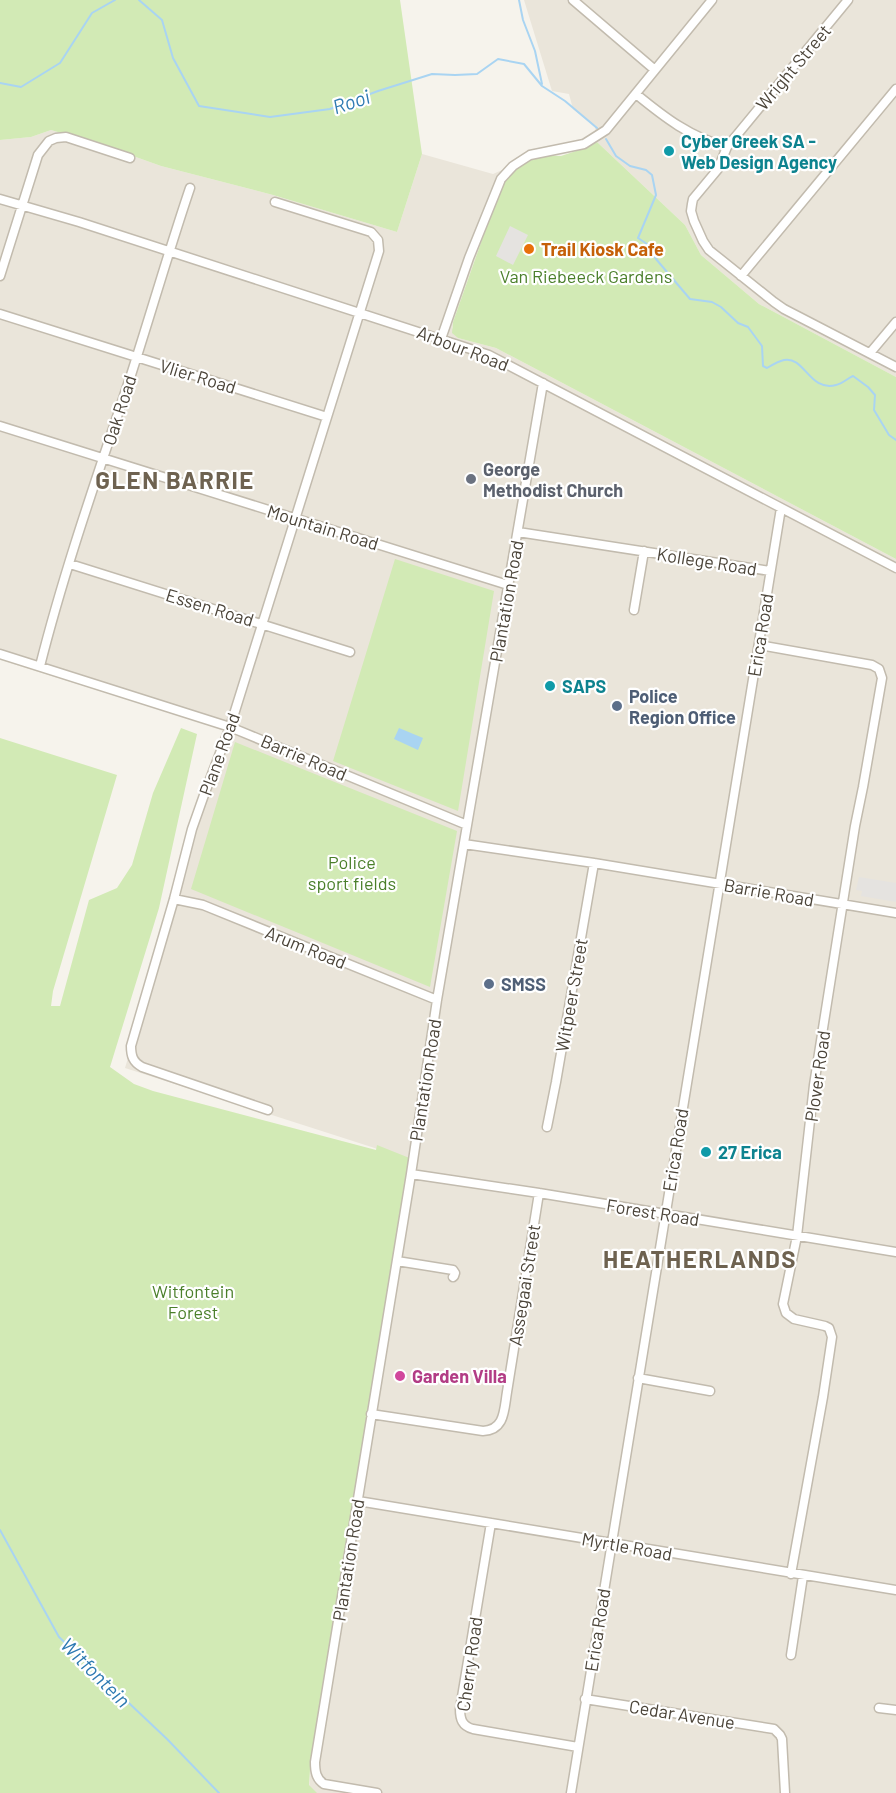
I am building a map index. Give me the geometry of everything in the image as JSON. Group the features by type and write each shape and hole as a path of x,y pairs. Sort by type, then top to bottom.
{"street":[{"path":"573,0 655,70"},
{"path":"441,339 498,184 517,162 530,155 579,145 591,141 606,130 712,0"},
{"name":"Wright Street","path":"741,276 710,250 703,241 691,211 693,199 718,169 727,147 848,0"},
{"path":"896,89 741,276 784,309 896,367"},
{"path":"636,94 681,128 713,144 727,147"},
{"path":"0,276 38,155 45,144 61,137 130,158"},
{"name":"Oak Road","path":"40,666 52,618 190,188"},
{"name":"Arbour Road","path":"0,199 489,355 896,568"},
{"name":"Plane Road","path":"268,1110 142,1067 136,1064 131,1053 132,1040 189,840 230,727 379,251 378,240 371,232 275,202"},
{"name":"Vlier Road","path":"0,314 327,417"},
{"path":"870,353 896,322"},
{"name":"Plantation Road","path":"377,1793 328,1785 318,1778 315,1772 315,1762 411,1174 437,1000 543,383"},
{"name":"Mountain Road","path":"0,426 508,585"},
{"name":"Erica Road","path":"571,1793 781,508"},
{"name":"Kollege Road","path":"518,532 770,572"},
{"name":"Kollege Road","path":"634,610 644,551"},
{"name":"Essen Road","path":"70,564 350,652"},
{"name":"Plover Road","path":"759,645 877,666 881,672 882,682 855,826 814,1085 797,1236 783,1296 784,1309 790,1317 825,1326 831,1334 832,1342 791,1574"},
{"name":"Barrie Road","path":"0,654 230,727 467,825"},
{"name":"Barrie Road","path":"464,844 896,913"},
{"name":"Witpeer Street","path":"547,1127 594,863"},
{"name":"Arum Road","path":"174,899 203,905 437,1000"},
{"name":"Forest Road","path":"411,1174 896,1252"},
{"name":"Assegaai Street","path":"371,1414 483,1431 490,1431 498,1426 502,1419 507,1392 539,1193"},
{"path":"397,1261 453,1270 455,1273 453,1276"},
{"path":"638,1378 710,1391"},
{"name":"Myrtle Road","path":"358,1502 896,1590"},
{"name":"Cherry Road","path":"491,1523 460,1708 461,1720 467,1727 473,1729 578,1747"},
{"path":"791,1655 803,1575"},
{"name":"Cedar Avenue","path":"585,1699 770,1728 777,1731 782,1743 785,1793"},
{"path":"879,1708 896,1710"}],"shaded area":[{"path":"524,0 896,0 896,377 759,304 701,255 685,225 597,142 595,127 573,109 569,94 552,91"},
{"name":"HEATHERLANDS","path":"51,130 161,166 273,195 397,232 422,154 493,174 518,163 502,183 453,322 452,328 458,338 496,348 896,559 896,1793 309,1793 310,1770 412,1160 125,1068 226,730 0,660 0,140 31,137"},
{"path":"510,226 528,235 513,265 496,256"},
{"path":"859,877 896,883 896,902 861,896 862,891 856,890"}],"green space":[{"path":"0,0 400,0 422,154 397,232 273,195 161,166 51,130 31,137 0,140"},
{"name":"Van Riebeeck Gardens","path":"597,142 685,225 701,255 759,304 896,377 896,559 496,348 458,338 452,333 453,322 502,183 518,163 539,155 561,156"},
{"path":"395,559 494,591 458,811 333,761"},
{"name":"Witfontein Forest","path":"181,728 197,734 159,908 110,1067 134,1084 153,1091 376,1150 377,1145 412,1159 310,1770 309,1785 317,1793 0,1793 0,738 117,775 53,991 51,1006 60,1006 89,900 117,888 132,865 153,793"},
{"name":"Police sport fields","path":"235,742 457,831 430,987 191,889"}],"water":[{"path":"399,728 423,738 418,750 394,739"}],"waterway":[{"name":"Rooi","path":"0,83 21,87 60,63 92,13 115,0"},
{"name":"Rooi","path":"139,0 162,20 173,58 199,106 270,117 330,109 432,74 477,74 498,59 524,64 542,86 565,101 597,128"},
{"path":"519,0 523,20 535,51 542,84"},
{"name":"Rooi","path":"606,139 616,156 630,166 646,170 652,175 656,195 638,238 647,244 656,259 690,299 712,302 738,323 748,327 762,346 763,366 767,368 776,363 791,360 813,379 827,386 838,384 853,376 875,395 874,410 889,435 896,440"},
{"name":"Witfontein","path":"0,1530 59,1637 167,1739 219,1793"}],"place":[{"name":"Cyber Greek SA - Web Design Agency","path":"669,151"},
{"name":"Trail Kiosk Cafe","path":"529,249"},
{"name":"George Methodist Church","path":"471,479"},
{"name":"SAPS","path":"550,686"},
{"name":"Police Region Office","path":"617,706"},
{"name":"SMSS","path":"489,984"},
{"name":"27 Erica","path":"706,1152"},
{"name":"Garden Villa","path":"400,1376"}],"district":[{"name":"GLEN BARRIE","path":"175,479"},
{"name":"HEATHERLANDS","path":"700,1258"}]}
